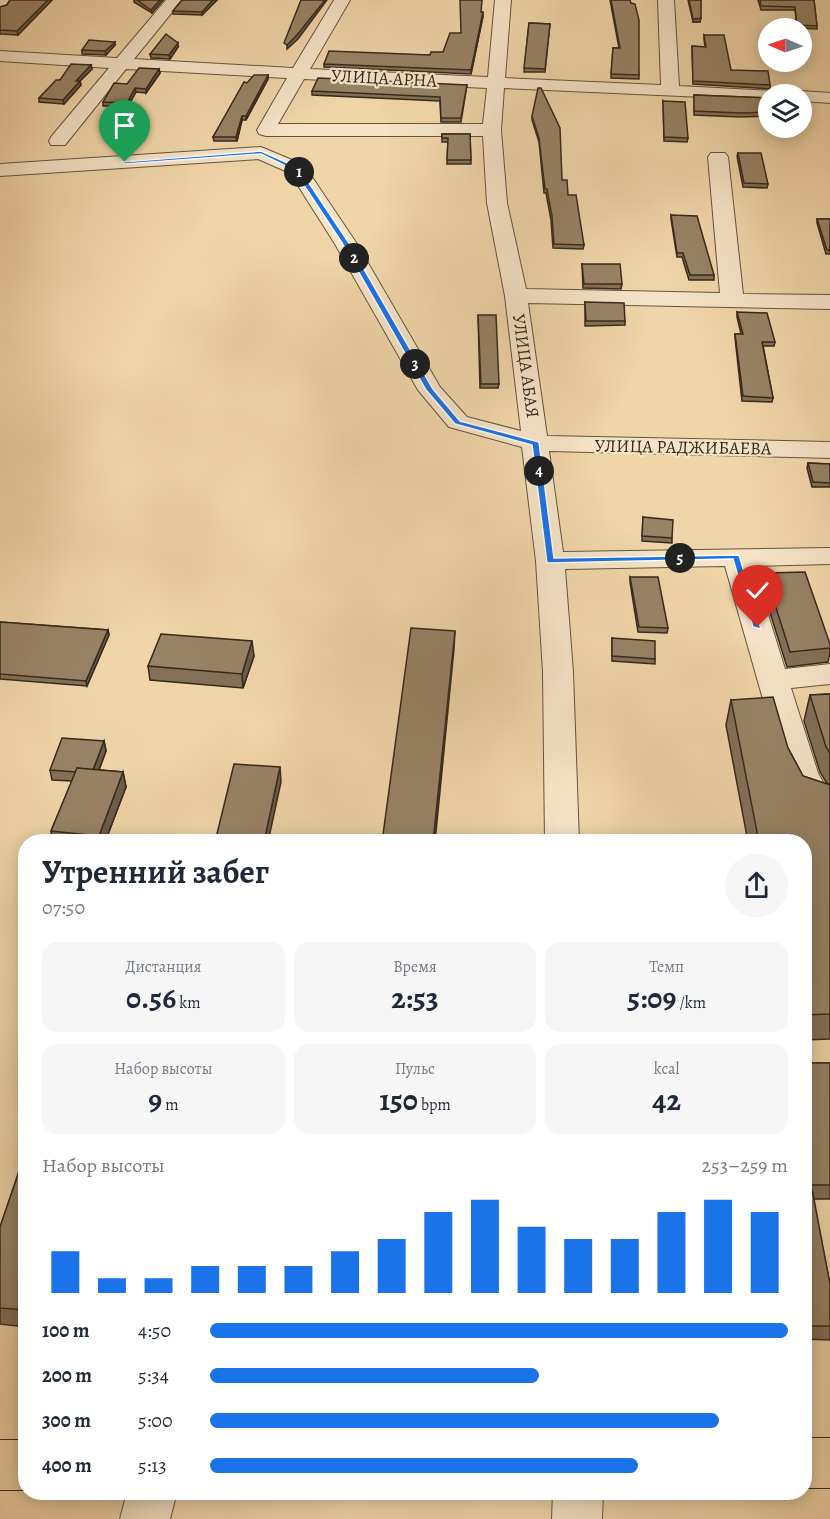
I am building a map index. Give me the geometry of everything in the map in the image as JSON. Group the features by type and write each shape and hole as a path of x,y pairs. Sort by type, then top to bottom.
{"main road":[{"path":"812,1463 830,1463"},
{"path":"0,1465 18,1465"}],"street":[{"path":"0,4 4,0"},
{"path":"58,141 174,0"},
{"path":"342,0 266,130 492,130"},
{"name":"УЛИЦА АБАЯ","path":"503,0 492,130 497,203 516,296 550,561 558,672 562,834"},
{"path":"666,0 670,90"},
{"name":"УЛИЦА АРНА","path":"0,56 299,74 758,94"},
{"path":"812,97 830,98"},
{"name":"УЛИЦА РАДЖИБАЕВА","path":"0,170 261,153 297,169 346,243 430,390 458,422 536,443 830,450"},
{"path":"718,157 732,298"},
{"path":"516,296 732,298 830,302"},
{"path":"739,566 830,556"},
{"path":"550,561 830,571"},
{"path":"739,566 801,773 811,793 830,798"},
{"path":"773,680 830,674"},
{"path":"145,1519 150,1500"},
{"path":"577,1519 578,1500"}],"building":[{"path":"10,0 48,0 17,31 0,30 0,7 7,5"},
{"path":"137,0 160,0 151,10"},
{"path":"182,0 213,0 202,12 173,11"},
{"path":"301,0 325,0 287,45 284,43"},
{"path":"460,0 482,0 481,12 483,12 471,70 324,64 329,51 430,55 431,52 443,52 450,33 461,33"},
{"path":"611,0 630,0 635,4 639,20 639,75 611,74 613,48 620,48"},
{"path":"689,0 701,0 701,18 693,19"},
{"path":"760,0 814,0 817,26 812,26 812,18 796,18 795,7 761,6"},
{"path":"529,23 550,24 545,69 524,68"},
{"path":"166,34 178,43 169,55 150,54"},
{"path":"704,35 724,35 731,70 768,72 770,84 693,81 692,46 706,47"},
{"path":"89,40 115,42 105,51 82,50"},
{"path":"71,64 91,65 63,100 39,98 56,80 60,80"},
{"path":"139,68 159,69 146,89 135,88 127,103 103,102 114,83 127,84"},
{"path":"254,75 268,75 246,116 242,116 236,137 213,137 244,82 247,83"},
{"path":"318,78 467,85 461,118 441,118 440,97 312,91"},
{"path":"538,88 541,88 560,128 562,180 567,180 568,195 576,195 584,245 554,244 552,216 547,189 545,189 539,138 532,116"},
{"path":"694,95 758,98 758,112 694,111"},
{"path":"663,101 685,102 688,138 664,137"},
{"path":"442,134 470,134 471,160 447,160 448,138 442,138"},
{"path":"738,153 761,153 768,184 744,183"},
{"path":"671,215 697,216 714,275 690,275 683,253 677,253"},
{"path":"817,219 830,219 830,250 827,250"},
{"path":"582,264 620,264 622,284 584,284"},
{"path":"585,302 624,303 625,321 586,321"},
{"path":"737,312 767,313 775,342 762,342 773,398 743,396 735,334 743,334"},
{"path":"478,315 496,315 499,384 481,384"},
{"path":"808,463 830,464 830,483 813,482"},
{"path":"643,517 673,520 672,538 642,536"},
{"path":"805,572 830,648 790,652 765,573"},
{"path":"630,577 658,577 668,628 639,627"},
{"path":"0,622 108,630 86,681 0,674"},
{"path":"411,628 455,631 434,834 383,834"},
{"path":"161,634 252,641 242,674 148,666"},
{"path":"612,638 655,641 655,659 612,656"},
{"path":"830,694 830,753 826,747 810,695"},
{"path":"773,697 788,748 803,776 830,785 830,1014 812,1015 812,834 757,834 731,700"},
{"path":"62,738 104,741 93,770 77,768 76,772 50,770"},
{"path":"234,764 280,767 266,834 217,834"},
{"path":"77,768 123,772 100,834 51,831"},
{"path":"812,1063 830,1063 830,1185 812,1185"},
{"path":"18,1174 18,1309 0,1308 0,1227"},
{"path":"812,1189 830,1284 830,1326 812,1326"}],"route":[{"path":"125,162 261,153 297,169 346,243 430,390 458,422 536,443 550,561 736,557 758,627"}]}
